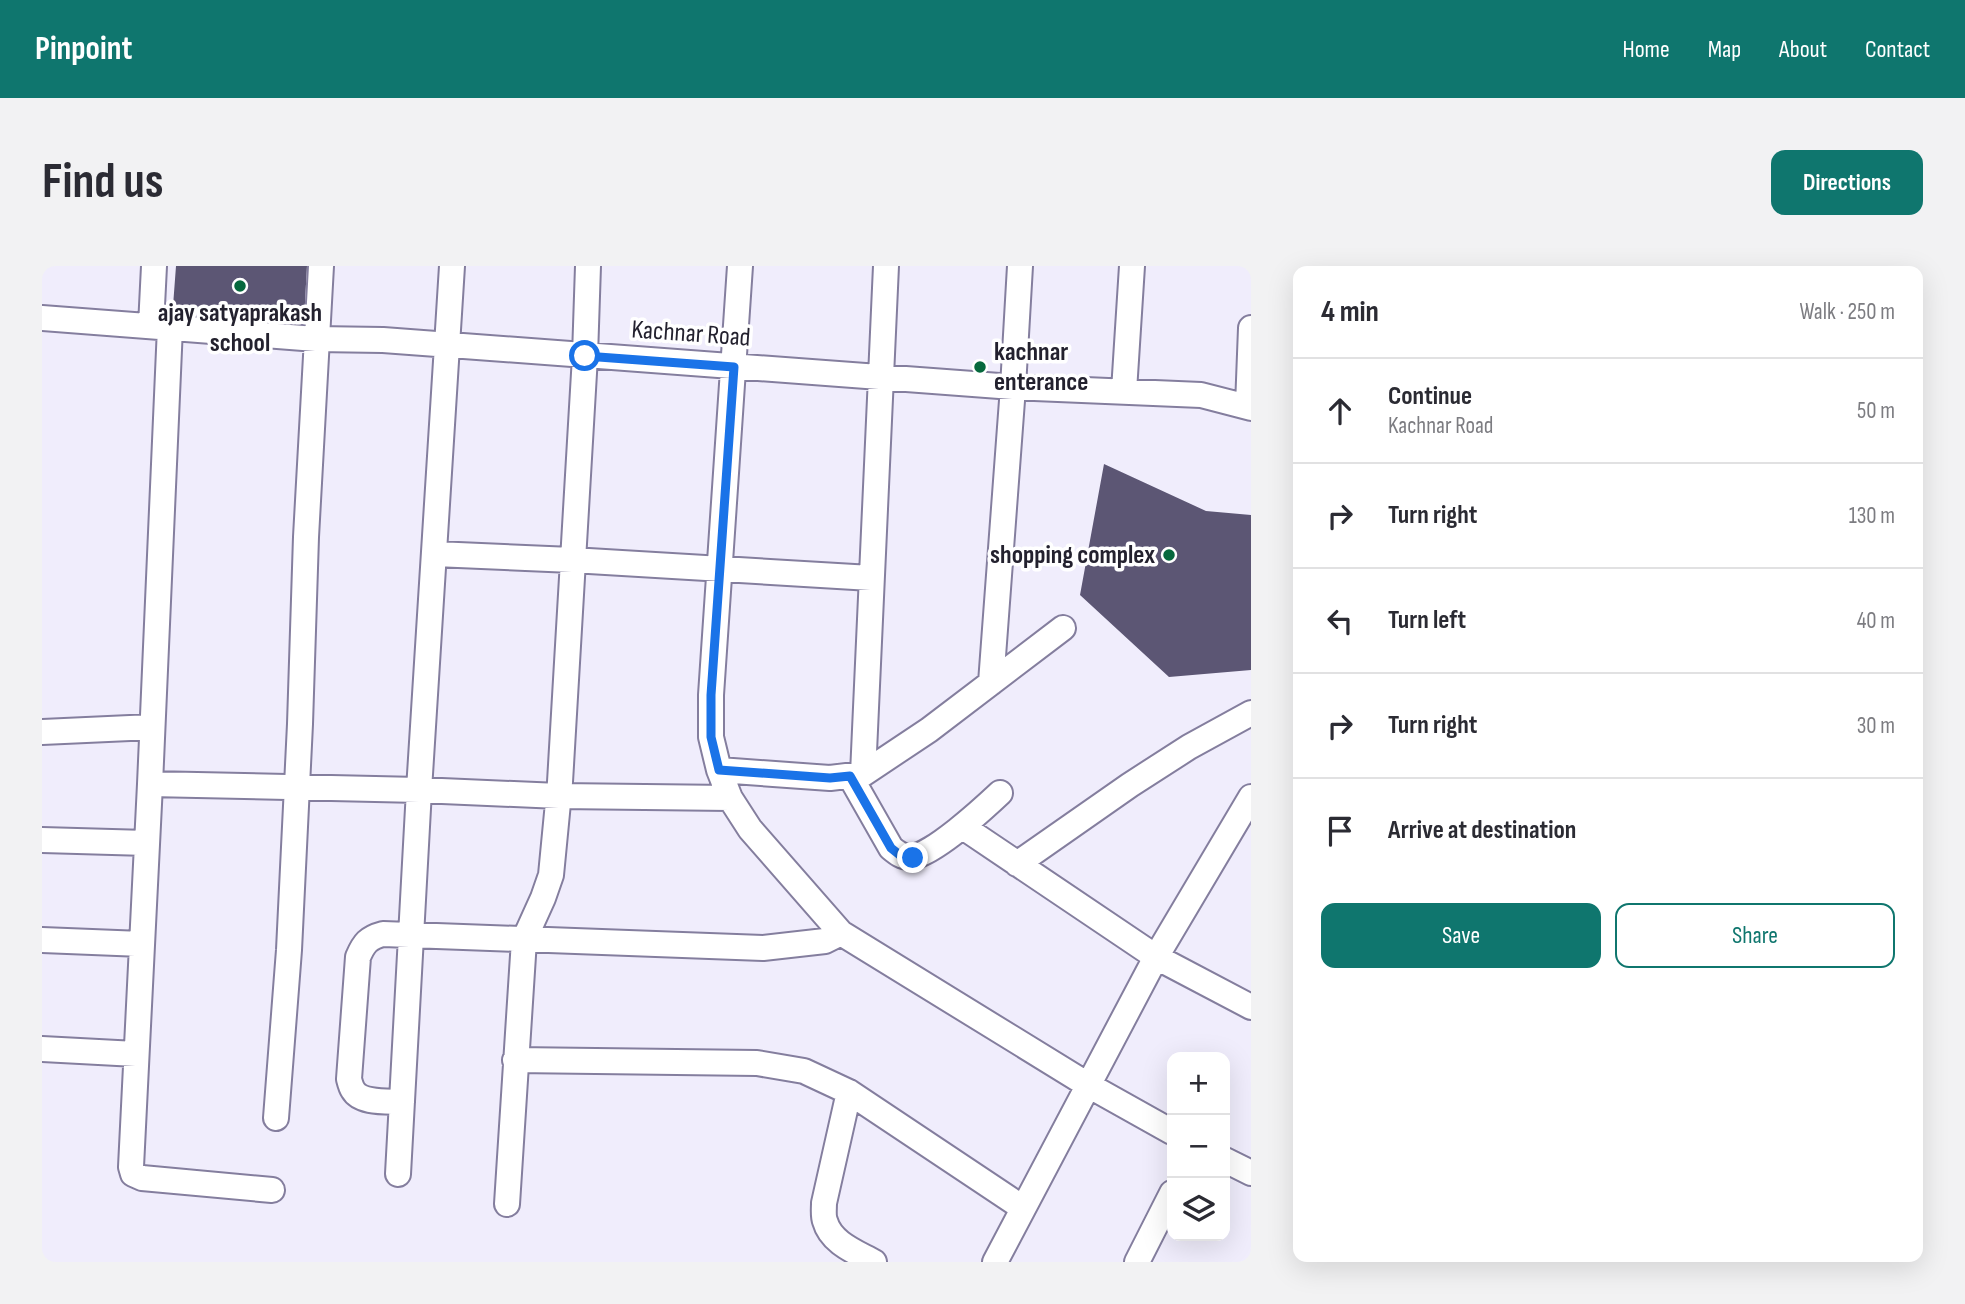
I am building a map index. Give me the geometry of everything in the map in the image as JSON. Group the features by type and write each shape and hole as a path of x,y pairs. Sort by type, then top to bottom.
{"street":[{"path":"154,266 160,327 152,727 130,1153 133,1174 142,1178 272,1190"},
{"path":"276,1118 289,950 306,537 321,266"},
{"path":"398,1174 452,266"},
{"path":"507,1204 524,940 544,898 551,875 559,796 588,266"},
{"path":"740,266 711,709 711,737 719,770 730,798 750,828 841,933 1088,1085 1167,1129"},
{"path":"886,266 871,578 856,775 891,848 901,856 913,858 963,827 1000,793"},
{"path":"991,683 1020,266"},
{"path":"1124,391 1132,266"},
{"name":"Kachnar Road","path":"42,318 316,339 383,340 1013,387 1201,395 1250,407"},
{"path":"1250,407 1251,328"},
{"path":"435,554 871,578"},
{"path":"719,770 830,778 856,775 929,730 1063,628"},
{"path":"1017,864 1189,747 1251,713"},
{"path":"42,732 152,727"},
{"path":"150,784 559,796 730,798"},
{"path":"995,1262 1156,957 1251,797"},
{"path":"963,827 1156,957 1251,1007"},
{"path":"42,840 147,843"},
{"path":"402,1102 374,1101 360,1097 353,1090 349,1079 358,957 363,945 371,937 383,934 763,948 825,941 841,933"},
{"path":"42,940 142,944"},
{"path":"42,1049 136,1054"},
{"path":"515,1060 757,1063 804,1071 849,1092 1023,1208"},
{"path":"849,1092 824,1203 824,1220 841,1254 874,1262"},
{"path":"1230,1162 1251,1173"},
{"path":"1136,1262 1167,1203"}],"building":[{"name":"ajay satyaprakash school","path":"176,266 307,266 304,320 173,306"},
{"name":"shopping complex","path":"1104,464 1206,511 1251,515 1251,670 1169,677 1080,595"}],"place":[{"name":"ajay satyaprakash school","path":"240,286"},
{"name":"kachnar enterance","path":"980,367"},
{"name":"shopping complex","path":"1169,555"}],"route":[{"path":"585,356 734,367 711,695 711,737 719,770 830,778 850,776 891,848 901,856 913,858"}]}
